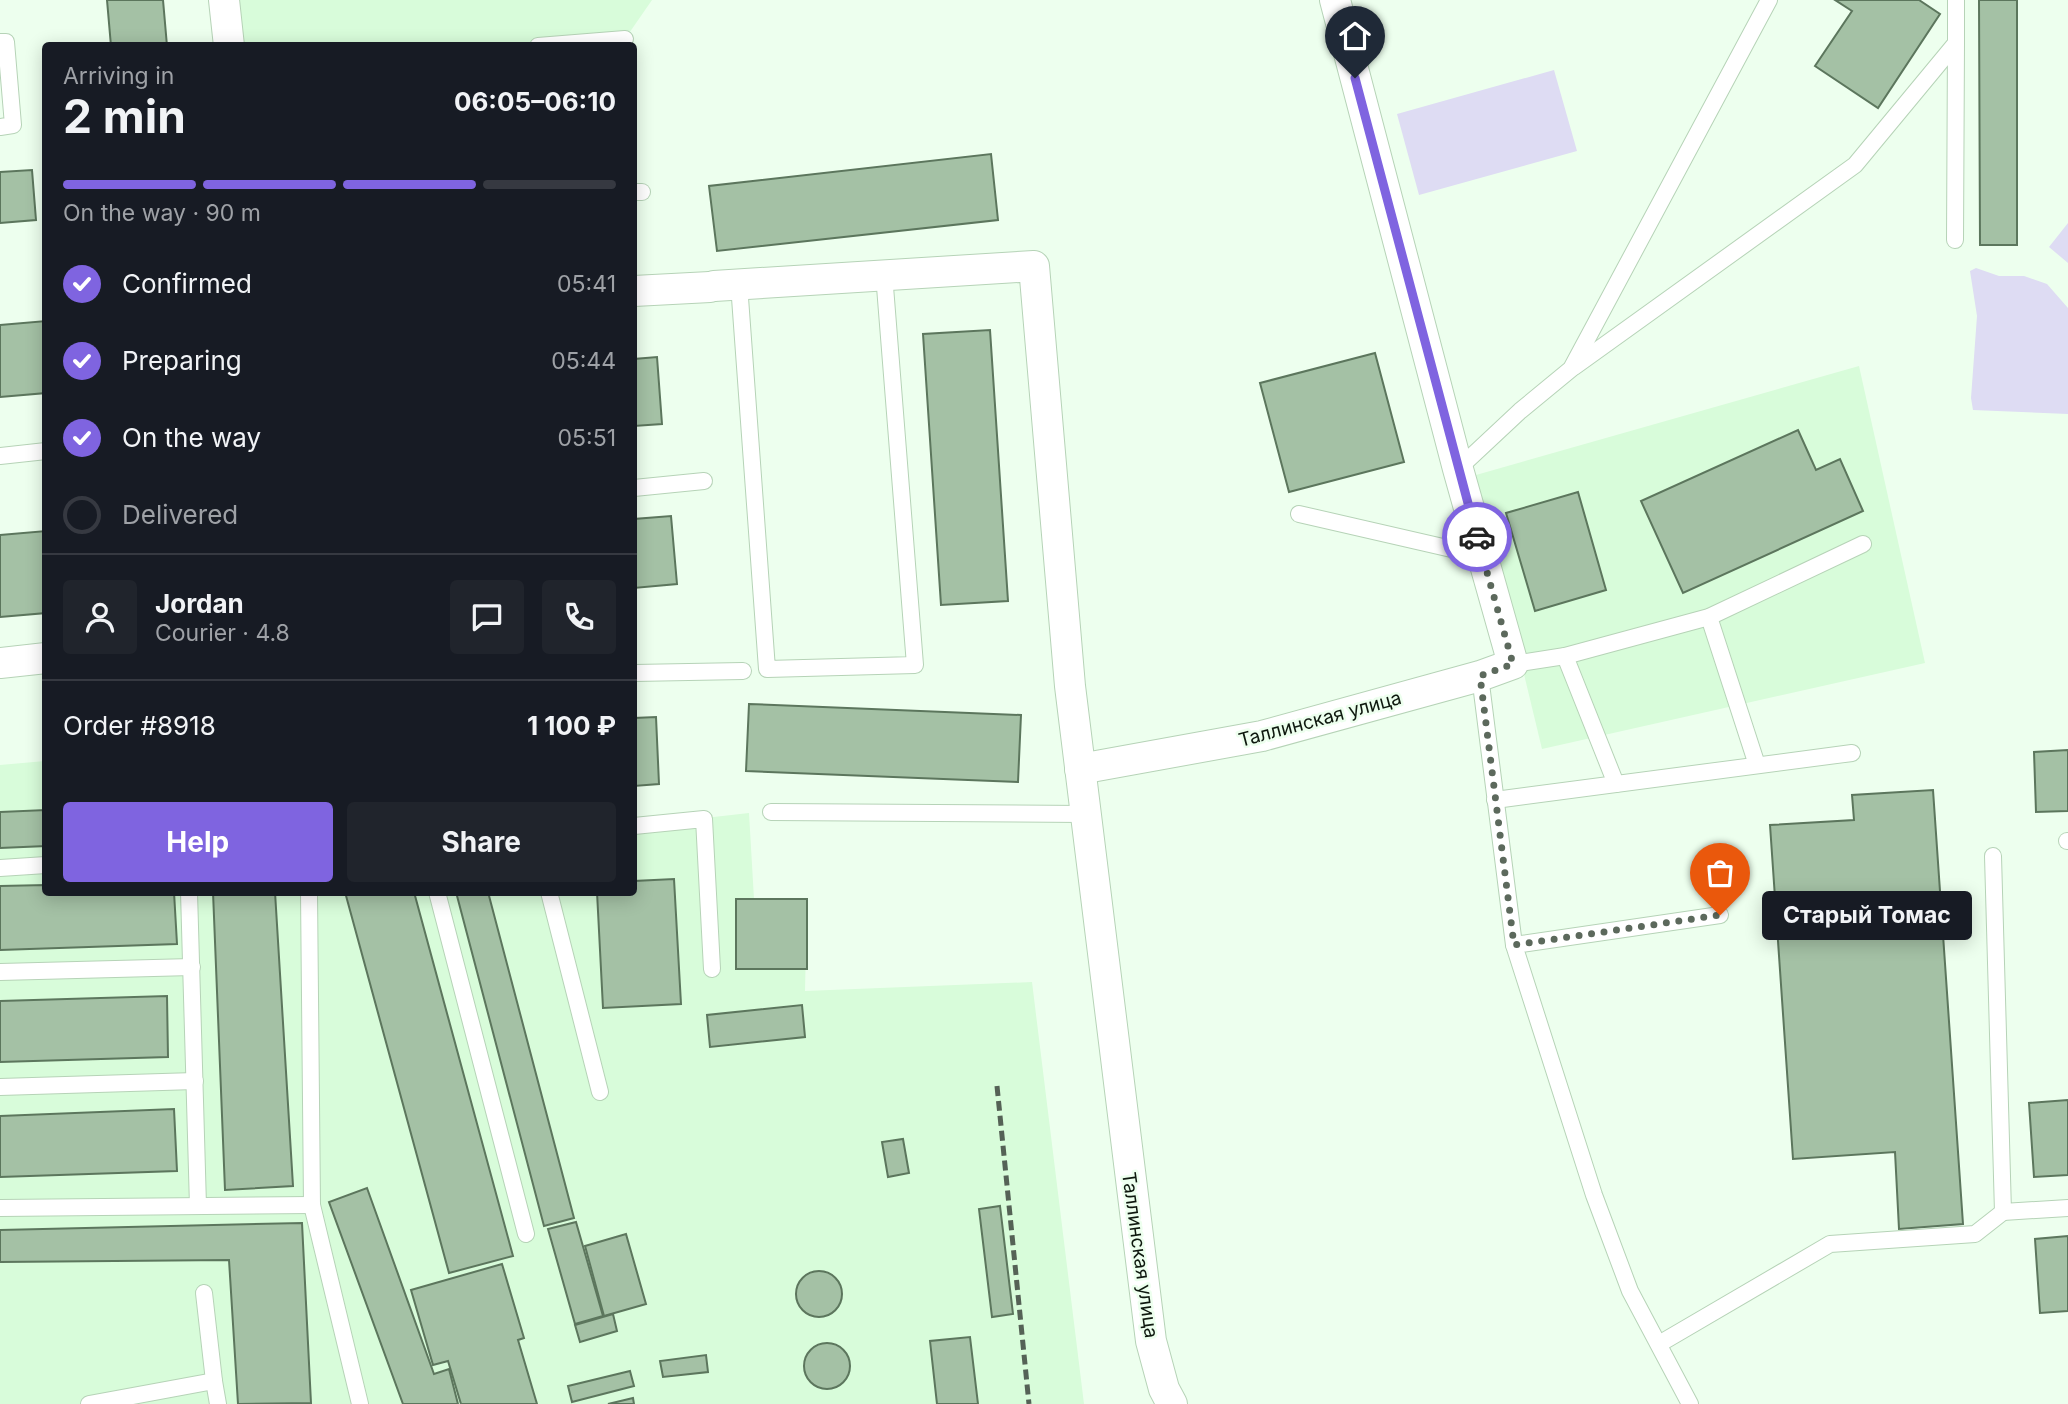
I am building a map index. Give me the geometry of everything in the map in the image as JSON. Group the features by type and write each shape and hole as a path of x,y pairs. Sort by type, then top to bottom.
{"street":[{"path":"224,0 229,42"},
{"path":"1335,0 1458,469 1513,664"},
{"path":"637,291 1034,266 1068,672 1080,769"},
{"path":"0,663 42,658"},
{"name":"Таллинская улица","path":"1172,1404 1164,1389 1149,1327 1080,769 1262,736 1480,676 1513,664"}],"lane":[{"path":"1572,369 1769,0"},
{"path":"1955,240 1956,0"},
{"path":"582,42 625,38"},
{"path":"0,42 6,42 13,125 0,127"},
{"path":"1458,469 1520,411 1572,369 1855,165 1956,43"},
{"path":"637,673 915,665 884,274"},
{"path":"721,286 754,670"},
{"path":"0,456 42,452"},
{"path":"637,488 704,481"},
{"path":"1299,513 1482,556"},
{"path":"1513,664 1565,656 1709,617 1863,544"},
{"path":"1709,617 1757,765"},
{"path":"1565,656 1616,784"},
{"path":"1480,676 1514,945 1594,1195 1630,1291 1690,1404"},
{"path":"1495,800 1852,752"},
{"path":"771,811 1084,814"},
{"path":"637,826 704,819 712,969"},
{"path":"1993,856 2003,1212"},
{"path":"0,868 42,865"},
{"path":"189,896 198,1206"},
{"path":"309,896 312,1205 360,1404"},
{"path":"438,896 526,1234"},
{"path":"550,896 600,1092"},
{"path":"1514,945 1720,915"},
{"path":"0,972 192,967"},
{"path":"0,1087 195,1082"},
{"path":"0,1208 312,1205"},
{"path":"1658,1344 1830,1244 1975,1234 2003,1212 2068,1208"},
{"path":"204,1293 218,1404"},
{"path":"89,1404 214,1381"}],"shaded area":[{"path":"224,0 652,0 625,39 588,42 229,42"},
{"path":"1554,70 1577,151 1419,195 1397,114"},
{"path":"2068,223 2068,263 2049,247"},
{"path":"1976,268 1999,276 2024,276 2047,284 2068,308 2068,414 1973,410 1971,398 1977,316 1970,271"},
{"path":"1859,366 1925,663 1542,749 1476,475"},
{"path":"42,761 42,896 637,896 637,826 749,813 754,899 807,899 805,991 1032,982 1084,1404 0,1404 0,765"}],"building":[{"path":"107,0 163,0 167,42 111,42"},
{"path":"1835,0 1919,0 1940,14 1878,108 1815,66 1852,11"},
{"path":"1979,0 2017,0 2017,245 1980,245"},
{"path":"991,154 998,220 717,251 709,186"},
{"path":"32,170 36,220 0,223 0,172"},
{"path":"42,321 42,393 0,397 0,325"},
{"path":"990,330 1008,601 941,605 923,334"},
{"path":"1375,353 1404,462 1289,492 1260,383"},
{"path":"657,357 662,424 637,426 637,359"},
{"path":"1798,430 1816,470 1840,459 1863,511 1683,593 1641,501"},
{"path":"1578,492 1606,590 1535,611 1506,513"},
{"path":"671,516 677,584 637,588 637,519"},
{"path":"42,531 42,613 0,617 0,535"},
{"path":"749,704 1021,715 1018,782 746,771"},
{"path":"656,717 659,784 637,786 637,718"},
{"path":"2068,750 2068,811 2036,812 2034,752"},
{"path":"1933,790 1963,1224 1899,1229 1895,1152 1793,1159 1770,825 1854,820 1852,795"},
{"path":"42,810 42,846 0,848 0,812"},
{"path":"674,879 681,1004 603,1008 597,896 637,896 637,881"},
{"path":"42,885 42,896 174,896 177,944 0,950 0,886"},
{"path":"213,896 275,896 293,1186 225,1190"},
{"path":"346,896 415,896 513,1256 449,1273"},
{"path":"457,896 489,896 574,1218 544,1226"},
{"path":"736,899 807,899 807,969 736,969"},
{"path":"167,996 168,1057 0,1062 0,1001"},
{"path":"802,1005 805,1037 710,1047 707,1015"},
{"path":"2068,1100 2068,1175 2034,1177 2029,1103"},
{"path":"174,1109 177,1171 0,1177 0,1116"},
{"path":"903,1139 909,1173 888,1177 882,1142"},
{"path":"367,1188 434,1374 449,1369 458,1404 403,1404 329,1202"},
{"path":"1000,1206 1013,1314 992,1317 979,1209"},
{"path":"576,1222 603,1316 575,1324 548,1229"},
{"path":"302,1223 311,1403 238,1404 229,1260 0,1262 0,1230"},
{"path":"626,1234 646,1304 604,1316 585,1246"},
{"path":"2068,1236 2068,1311 2040,1313 2035,1239"},
{"path":"502,1264 524,1338 518,1340 537,1404 461,1404 448,1361 433,1365 411,1290"},
{"path":"819,1271 835,1278 842,1294 835,1310 819,1317 803,1310 796,1294 803,1278"},
{"path":"613,1314 617,1331 580,1342 575,1325"},
{"path":"970,1337 978,1404 937,1404 930,1341"},
{"path":"827,1343 843,1350 850,1366 843,1382 827,1389 811,1382 804,1366 811,1350"},
{"path":"706,1355 708,1372 663,1377 660,1361"},
{"path":"630,1371 634,1386 572,1402 568,1386"},
{"path":"633,1398 634,1404 608,1404"}],"railway":[{"path":"997,1086 1029,1404"}],"way so far":[{"path":"1477,537 1513,664 1480,676 1514,945 1720,915"}],"place":[{"name":"Старый Томас","path":"1720,915"}],"route":[{"path":"1355,78 1477,537"}]}
